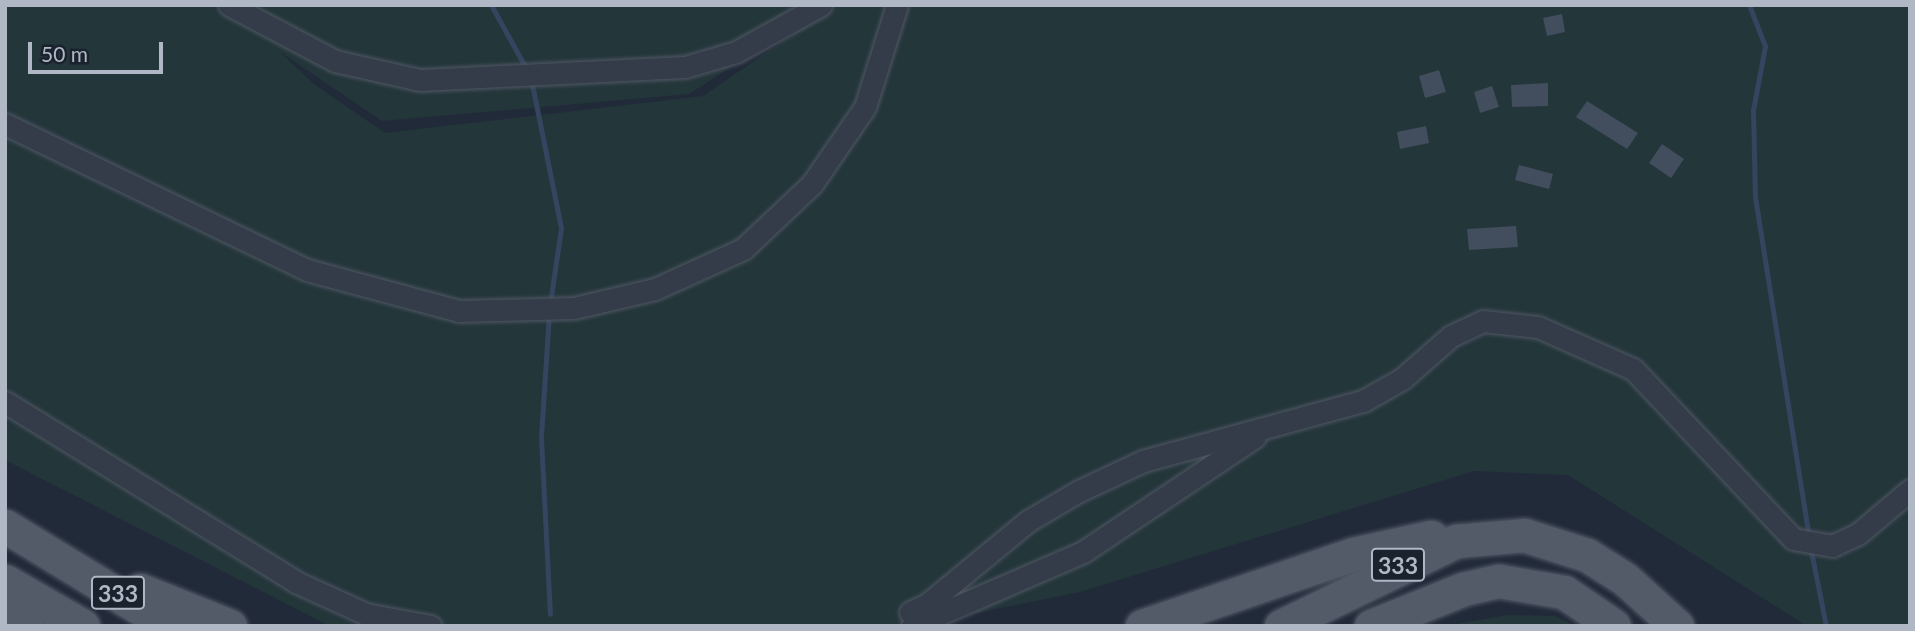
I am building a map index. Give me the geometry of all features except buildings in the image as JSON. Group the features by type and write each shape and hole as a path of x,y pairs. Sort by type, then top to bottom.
{"main road":[{"name":"333","path":"5,526 66,560 169,626"},
{"path":"1142,626 1384,545 1451,534 1524,535"},
{"name":"333","path":"1280,626 1456,541 1524,535 1587,555 1625,579 1677,626"},
{"path":"66,560 230,626"},
{"name":"333","path":"5,581 83,626"},
{"name":"333","path":"1371,626 1429,600 1499,582 1564,593 1614,626"},
{"path":"5,611 27,626"}],"street":[{"path":"229,5 335,61 420,80 685,67 736,52 821,5"},
{"path":"5,124 307,270 459,311 574,308 655,289 743,248 812,184 865,107 897,5"},
{"path":"911,619 1028,521 1079,491 1143,461 1262,432 1377,395 1464,328 1515,321 1633,369 1793,539 1832,546 1858,534 1910,490"},
{"path":"5,402 296,582 366,614 431,626"},
{"path":"911,619 1083,552 1262,432"}],"green space":[{"path":"5,5 827,5 689,94 382,121 280,52 314,84 385,133 703,96 836,5 1910,5 1910,626 1807,626 1568,475 1474,471 1080,592 913,626 330,626 5,460"},
{"path":"1507,615 1555,616 1575,626 1445,626"}],"waterway":[{"path":"491,5 527,70"},
{"path":"1749,5 1765,46 1753,110 1755,197 1809,537"},
{"path":"531,79 561,228 550,303"},
{"path":"549,313 541,438 550,614"},
{"path":"1810,546 1826,626"}]}
